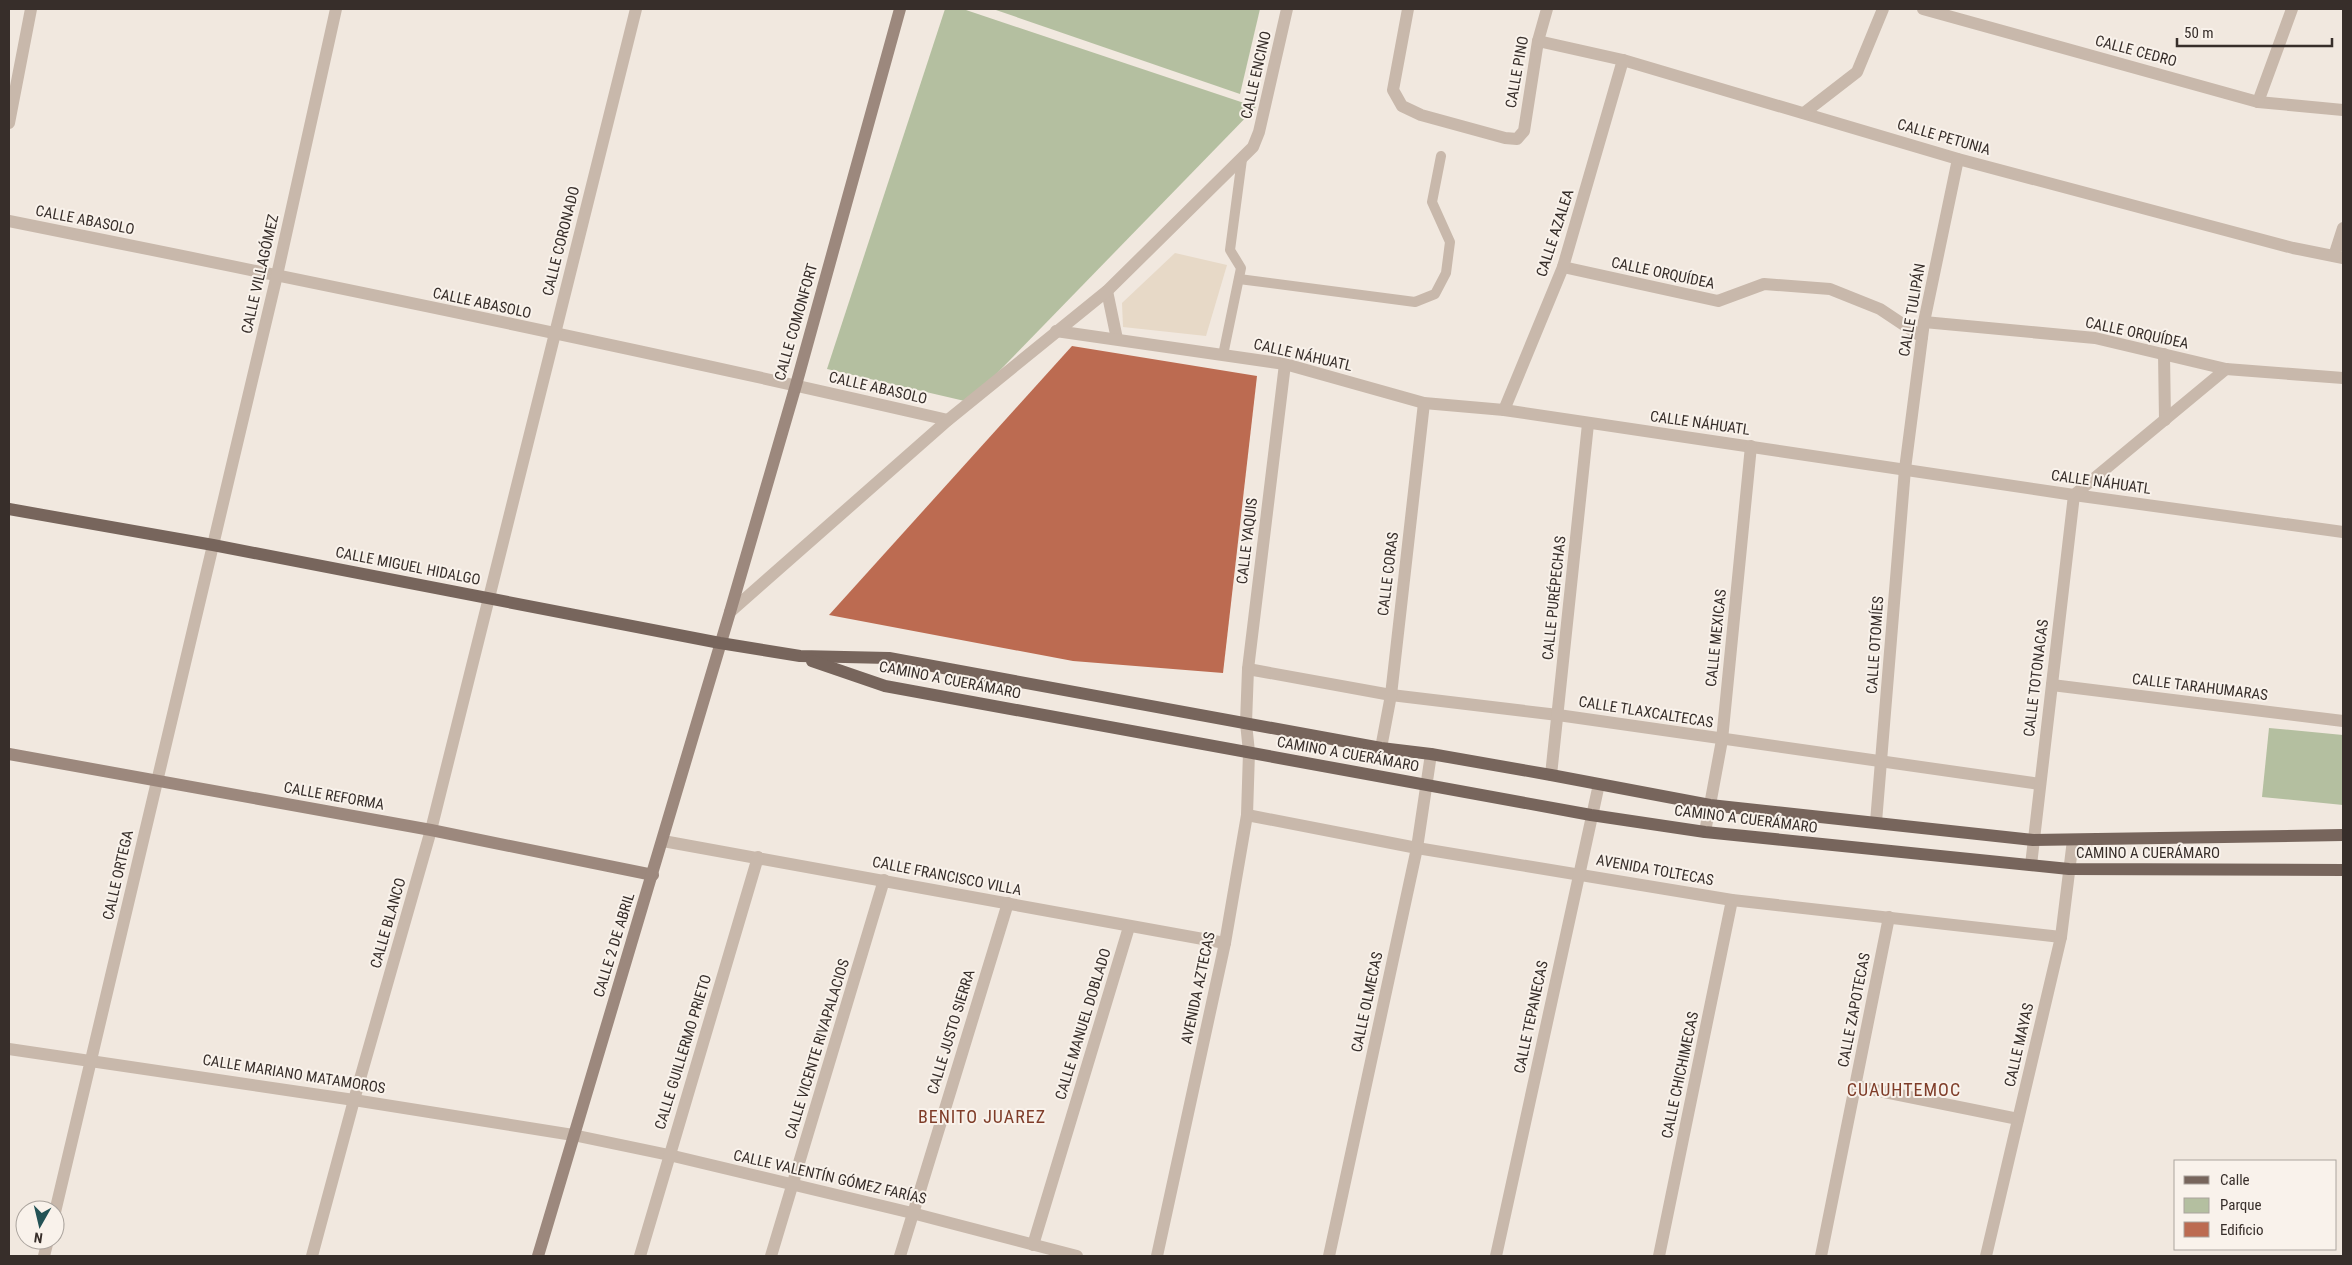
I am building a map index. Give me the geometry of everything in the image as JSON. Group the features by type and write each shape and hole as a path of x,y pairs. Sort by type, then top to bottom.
{"main road":[{"name":"CALLE MIGUEL HIDALGO","path":"9,509 720,643 800,656"},
{"name":"CAMINO A CUERÁMARO","path":"800,656 889,658 1381,748 1431,754 1710,805 2033,840 2343,835"},
{"name":"CAMINO A CUERÁMARO","path":"800,656 885,686 1591,815 1705,832 2069,869 2343,870"}],"street":[{"path":"9,122 30,9"},
{"name":"CALLE VILLAGÓMEZ","path":"213,546 277,275 336,9"},
{"name":"CALLE CORONADO","path":"488,598 636,9"},
{"name":"CALLE COMONFORT","path":"720,643 796,385 900,9"},
{"name":"CALLE ENCINO","path":"1242,159 1253,147 1260,132 1287,9"},
{"name":"CALLE PINO","path":"1408,9 1393,90 1402,106 1421,116 1505,138 1516,139 1524,131 1538,41 1547,9"},
{"path":"1804,113 1857,72 1883,9"},
{"name":"CALLE CEDRO","path":"1922,9 2258,102 2343,110"},
{"path":"2258,102 2292,9"},
{"name":"CALLE PETUNIA","path":"1538,41 1623,60 1958,159 2293,248 2339,257"},
{"name":"CALLE AZALEA","path":"1504,410 1563,268 1623,60"},
{"path":"730,612 948,420 1107,291 1242,159"},
{"name":"CALLE TULIPÁN","path":"1905,469 1924,322 1958,159"},
{"name":"CALLE ABASOLO","path":"9,221 277,275 796,385 948,420"},
{"path":"2339,257 2343,228"},
{"name":"CALLE ORQUÍDEA","path":"1563,268 1718,301 1764,284 1830,289 1880,309 1922,337"},
{"path":"1107,291 1117,339"},
{"name":"CALLE ORQUÍDEA","path":"1924,322 2095,338 2226,369 2343,378"},
{"name":"CALLE NÁHUATL","path":"1056,331 1285,364 1424,403 1504,410 2074,495 2343,532"},
{"path":"2164,354 2165,420"},
{"name":"CALLE YAQUIS","path":"1246,723 1248,669 1285,364"},
{"path":"2074,495 2226,369"},
{"name":"CALLE CORAS","path":"1381,748 1391,695 1424,403"},
{"name":"CALLE PURÉPECHAS","path":"1551,775 1588,424"},
{"name":"CALLE MEXICAS","path":"1705,832 1722,740 1751,446"},
{"name":"CALLE OTOMÍES","path":"1876,822 1905,469"},
{"name":"CALLE TOTONACAS","path":"2031,866 2074,495"},
{"name":"CALLE ORTEGA","path":"58,1200 213,546"},
{"name":"CALLE BLANCO","path":"312,1256 354,1100 431,830 488,598"},
{"name":"CALLE 2 DE ABRIL","path":"538,1256 653,875 720,643"},
{"name":"CALLE TLAXCALTECAS","path":"1248,669 1391,695 1558,715 1722,740 2040,784"},
{"name":"CALLE TARAHUMARAS","path":"2052,685 2343,721"},
{"name":"AVENIDA AZTECAS","path":"1157,1256 1225,943 1247,814 1249,752 1246,723"},
{"name":"CALLE REFORMA","path":"9,754 431,830 653,875"},
{"name":"CALLE OLMECAS","path":"1329,1256 1417,848 1425,784 1431,754"},
{"name":"CALLE TEPANECAS","path":"1496,1256 1599,784"},
{"name":"AVENIDA TOLTECAS","path":"1247,814 1417,848 1732,900 2061,937"},
{"name":"CALLE MAYAS","path":"1986,1256 2061,937 2073,840"},
{"name":"CALLE FRANCISCO VILLA","path":"662,841 1225,943"},
{"name":"CALLE GUILLERMO PRIETO","path":"640,1256 758,858"},
{"name":"CALLE VICENTE RIVAPALACIOS","path":"772,1256 884,880"},
{"name":"CALLE CHICHIMECAS","path":"1659,1256 1732,900"},
{"name":"CALLE JUSTO SIERRA","path":"900,1256 1008,903"},
{"name":"CALLE ZAPOTECAS","path":"1822,1256 1889,917"},
{"name":"CALLE MANUEL DOBLADO","path":"1033,1245 1129,927"},
{"name":"CALLE MARIANO MATAMOROS","path":"9,1049 354,1100 573,1135"},
{"path":"1855,1086 2018,1119"},
{"name":"CALLE VALENTÍN GÓMEZ FARÍAS","path":"573,1135 793,1184 1077,1256"}],"lane":[{"path":"1239,279 1415,302 1435,294 1446,273 1450,242 1432,202 1441,156"},
{"path":"1223,355 1241,268 1230,250 1242,159"}],"green space":[{"path":"945,9 963,9 1256,107 969,402 827,369"},
{"path":"993,9 1260,9 1240,94"},
{"path":"2269,728 2343,735 2343,805 2262,797"}],"shaded area":[{"path":"1175,253 1227,265 1206,336 1123,327 1122,303"}],"building":[{"path":"1072,346 1257,376 1223,673 1073,661 829,615"}],"district":[{"name":"CUAUHTEMOC","path":"1904,1089"},
{"name":"BENITO JUAREZ","path":"982,1116"}]}
